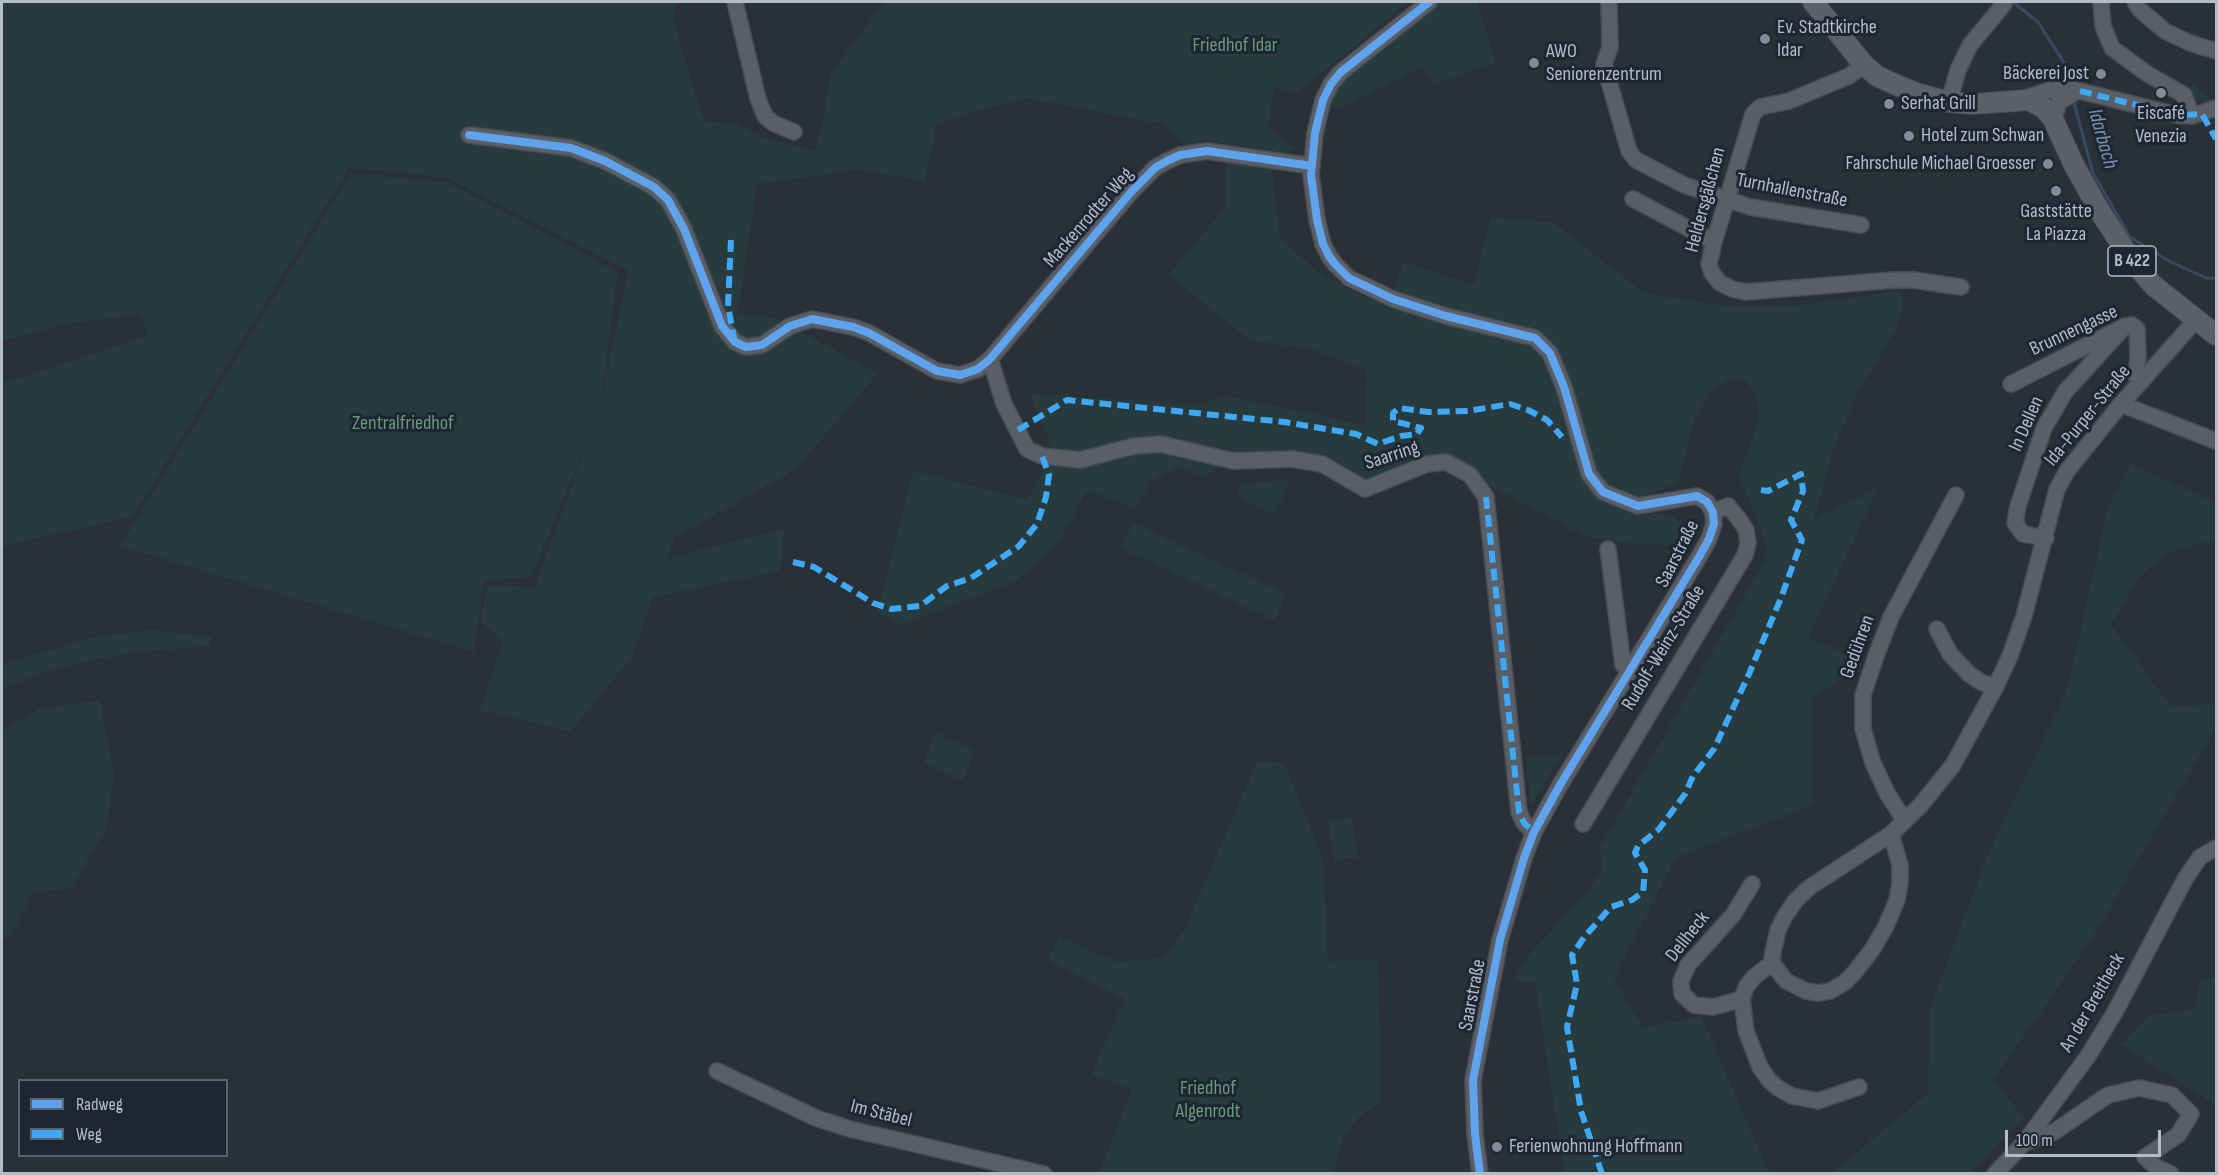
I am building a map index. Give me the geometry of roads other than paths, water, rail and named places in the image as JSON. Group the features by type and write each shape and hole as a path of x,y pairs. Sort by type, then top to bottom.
{"main road":[{"name":"B 422","path":"1814,2 1864,65 1877,76 1894,84 1949,102 1973,104 2028,100 2048,111 2056,103 2074,165 2099,210 2133,261 2154,286 2217,335"}],"street":[{"path":"735,2 758,99 765,116 773,123 794,132"},
{"name":"Saarstraße","path":"1429,2 1360,56 1331,84 1319,116 1311,166 1313,201 1323,243 1335,264 1349,278 1371,290 1408,305 1535,338 1550,353 1564,387 1589,474 1604,492 1638,506 1697,496 1707,502 1713,512 1714,524 1709,539 1560,785 1534,832 1524,858 1500,940 1473,1080 1475,1134 1480,1173"},
{"name":"Turnhallenstraße","path":"1609,2 1610,47 1604,64 1629,151 1636,160 1684,184 1750,207 1861,225"},
{"path":"2101,2 2103,26 2112,48 2145,73 2184,95 2197,115"},
{"path":"2135,2 2140,10 2165,31 2190,44 2217,51"},
{"path":"1949,102 1958,70 1970,45 2004,4"},
{"name":"Heldersgäßchen","path":"1864,65 1849,76 1806,95 1756,110 1748,127 1714,242 1709,264 1712,273 1720,283 1745,292 1894,280 1913,280 1961,287"},
{"path":"2016,100 2056,103 2080,91 2177,115 2197,115 2217,108"},
{"name":"Mackenrodter Weg","path":"469,135 571,148 605,161 654,187 668,200 684,229 722,326 735,342 747,347 762,345 790,326 812,320 853,327 937,371 960,375 969,373 990,359 1131,192 1145,177 1167,160 1180,154 1207,151 1311,166"},
{"path":"1633,199 1714,242"},
{"name":"Ida-Purper-Straße","path":"1772,963 1778,930 1796,900 1829,874 1891,834 1920,806 1953,765 2010,656 2046,538 2057,489 2067,471 2121,404 2196,320"},
{"name":"Brunnengasse","path":"2011,384 2125,326 2132,325 2137,329 2136,376 2142,381"},
{"name":"In Dellen","path":"2046,538 2023,534 2016,523 2018,506 2044,428 2065,392 2125,326"},
{"name":"Saarring","path":"990,359 1004,404 1027,449 1042,456 1080,460 1134,446 1161,444 1233,461 1292,459 1322,464 1365,489 1427,464 1446,462 1470,475 1486,497 1519,812 1524,823 1534,832"},
{"path":"2121,404 2217,441"},
{"name":"Gedühren","path":"1904,820 1887,793 1873,763 1863,729 1863,695 1892,617 1956,495"},
{"name":"Rudolf-Weinz-Straße","path":"1583,824 1745,555 1748,543 1746,530 1739,519 1728,506 1713,512"},
{"path":"1608,549 1623,665 1629,671"},
{"path":"1937,629 1950,654 1969,674 1980,682 1995,688"},
{"path":"1859,1087 1818,1101 1792,1096 1778,1088 1760,1067 1753,1050 1746,1031 1742,999 1746,987 1754,977 1772,963 1785,981 1806,991 1818,993 1830,991 1844,983 1854,973 1887,926 1897,900 1900,865 1891,834"},
{"name":"An der Breitheck","path":"1995,1173 2024,1143 2068,1086 2115,1012 2185,879 2200,857 2217,848"},
{"name":"Dellheck","path":"1742,999 1713,1007 1694,1005 1682,994 1681,981 1688,965 1732,915 1752,884"},
{"name":"Im Stäbel","path":"717,1071 816,1118 850,1129 1044,1173"},
{"path":"2024,1143 2054,1132 2108,1095 2139,1088 2172,1095 2191,1114 2178,1135 2145,1157 2156,1167 2171,1173"}],"waterway":[{"name":"Idarbach","path":"2013,2 2038,22 2068,69 2070,84"},
{"name":"Idarbach","path":"2073,99 2093,173 2130,237 2169,261 2206,278 2216,279"}],"place":[{"name":"Ev. Stadtkirche Idar","path":"1765,39"},
{"name":"AWO Seniorenzentrum","path":"1534,63"},
{"name":"Bäckerei Jost","path":"2101,74"},
{"name":"Eiscafé Venezia","path":"2161,93"},
{"name":"Serhat Grill","path":"1889,104"},
{"name":"Hotel zum Schwan","path":"1909,136"},
{"name":"Fahrschule Michael Groesser","path":"2048,164"},
{"name":"Gaststätte La Piazza","path":"2056,191"},
{"name":"Ferienwohnung Hoffmann","path":"1497,1147"}],"park label":[{"name":"Friedhof Idar","path":"1235,46"},
{"name":"Zentralfriedhof","path":"403,424"},
{"name":"Friedhof Algenrodt","path":"1208,1100"}]}
